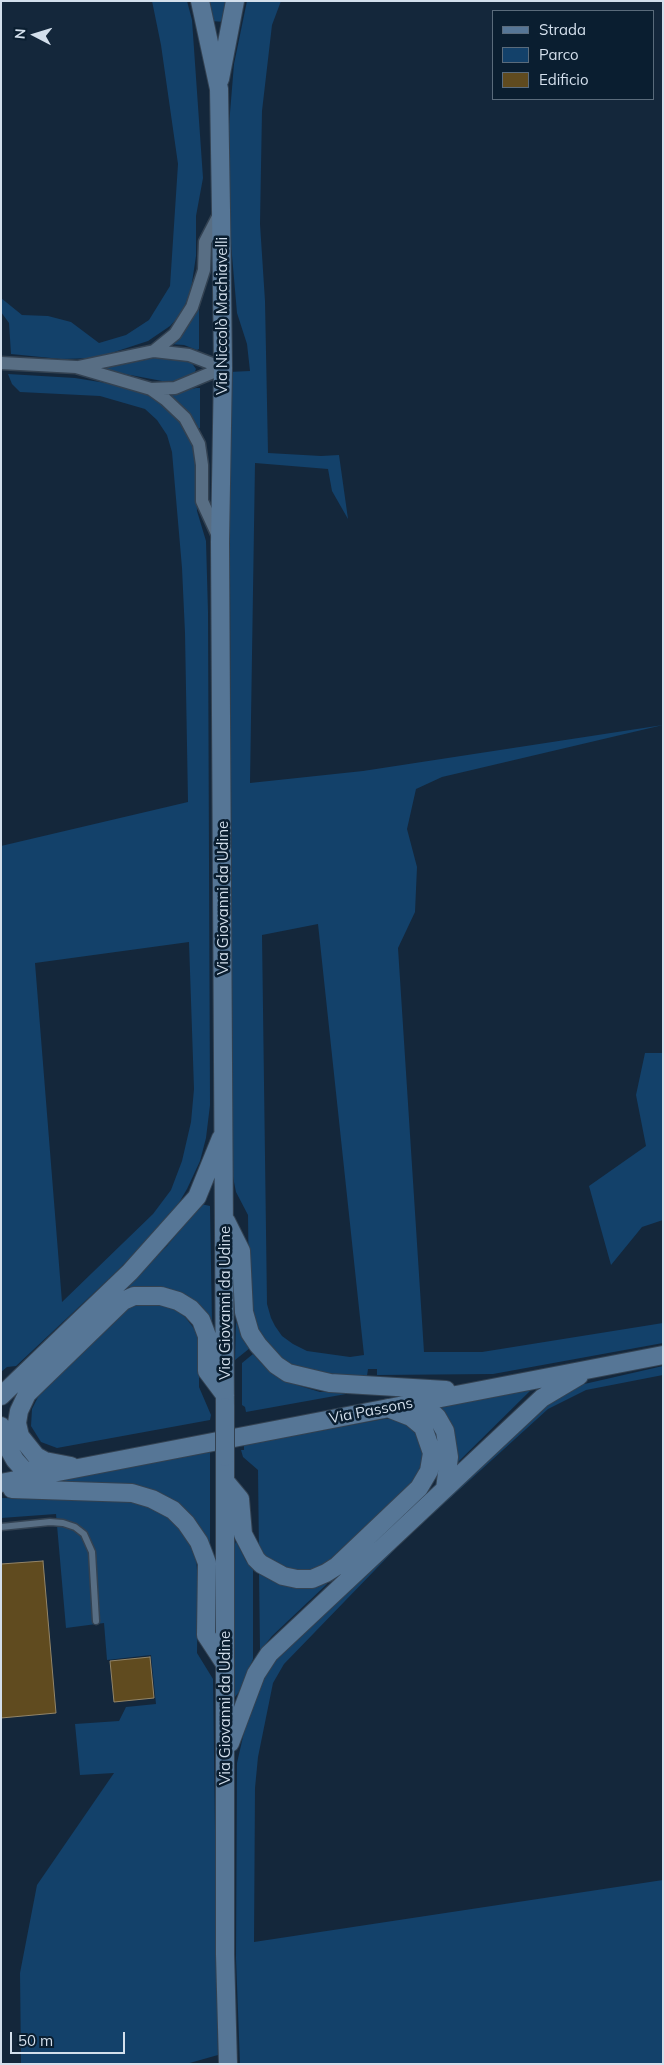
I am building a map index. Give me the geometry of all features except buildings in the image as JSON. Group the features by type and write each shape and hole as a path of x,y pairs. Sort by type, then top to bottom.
{"street":[{"name":"Via Niccolò Machiavelli","path":"200,1 218,89 223,368 220,542"},
{"name":"Via Niccolò Machiavelli","path":"218,89 235,1"},
{"path":"154,351 175,334 192,307 204,270 205,242 221,210"},
{"path":"76,367 154,351 189,355 223,368"},
{"path":"1,363 76,367 151,389 175,388 223,368"},
{"path":"151,389 180,413 193,431 199,444 202,501 220,542"},
{"name":"Via Giovanni da Udine","path":"220,542 225,1401 224,1954 228,2064"},
{"path":"1,1396 130,1272 197,1197 224,1130"},
{"path":"224,1219 242,1251 244,1312 250,1333 276,1365 288,1373 330,1383 476,1391"},
{"path":"80,1467 46,1461 36,1456 20,1436 19,1410 27,1394 123,1301 134,1296 161,1296 178,1301 191,1309 200,1320 207,1336 207,1371 225,1401"},
{"name":"Via Passons","path":"1,1483 663,1355"},
{"path":"225,1757 249,1690 256,1674 269,1654 542,1398 590,1370"},
{"path":"420,1401 437,1417 445,1431 449,1457 445,1489"},
{"path":"225,1481 240,1499 243,1534 256,1559 283,1576 297,1579 312,1579 326,1573 337,1566 419,1488 429,1470 432,1453 423,1427 411,1417 388,1408"},
{"path":"1,1426 4,1440 15,1460 24,1469 38,1476"},
{"path":"1,1488 132,1493 152,1499 173,1510 186,1523 199,1542 207,1564 206,1635 225,1664"}],"lane":[{"path":"1,1527 50,1522 63,1523 75,1527 84,1534 92,1552 96,1621"}],"green space":[{"path":"152,1 187,1 192,20 203,178 196,216 196,256 191,289 182,313 170,326 148,341 96,358 61,359 11,354 9,323 1,312 1,298 22,315 48,316 71,322 99,343 126,335 149,320 170,286 178,164 161,45"},
{"path":"206,1 230,1 225,22 211,21"},
{"path":"247,1 281,1 272,25 262,111 260,224 265,301 268,453 321,456 339,455 348,519 332,491 328,469 255,463 250,783 363,771 663,725 442,777 416,789 407,829 417,867 415,912 398,948 424,1352 482,1352 663,1323 663,1343 493,1374 377,1375 377,1369 368,1369 367,1376 348,1378 330,1377 293,1366 280,1358 261,1337 254,1323 249,1293 248,1215 236,1192 233,1177 229,372 250,371 247,344 237,313 229,221 229,125 234,64","holes":["318,924 364,1355 350,1357 307,1351 293,1344 282,1336 275,1326 267,1304 262,935"]},
{"path":"196,307 199,308 199,349 169,344"},
{"path":"164,356 189,359 196,369 194,374 176,381 162,381 109,371 106,368"},
{"path":"8,374 75,378 118,385 143,393 162,402 178,417 190,438 195,453 197,511 206,541 208,612 210,1105 206,1138 200,1161 187,1189 170,1218 114,1274 16,1366 7,1367 1,1372 1,846 188,802 182,568 172,452 167,435 157,420 145,409 100,396 20,392 12,384","holes":["189,942 194,1089 191,1122 182,1161 171,1190 153,1214 62,1302 35,963"]},
{"path":"200,388 200,428 196,429 171,398 171,394"},
{"path":"645,1053 663,1053 663,1220 642,1227 611,1265 589,1186 646,1146 636,1095"},
{"path":"201,1204 210,1206 212,1325 195,1304 171,1289 125,1287 167,1246"},
{"path":"138,1302 174,1308 185,1317 196,1331 199,1343 199,1387 211,1415 210,1420 57,1448 41,1442 31,1426 32,1409 41,1391 120,1312"},
{"path":"236,1322 250,1348 235,1360"},
{"path":"253,1354 262,1364 278,1376 300,1386 320,1392 357,1392 246,1412 245,1407 242,1405 242,1363"},
{"path":"663,1366 663,1375 586,1390 548,1409 404,1540 284,1664 273,1683 258,1757 255,1788 254,1942 663,1880 663,2064 240,2064 236,1958 237,1763 250,1706 260,1679 274,1659 545,1402 580,1385"},
{"path":"531,1390 456,1464 437,1408"},
{"path":"384,1419 399,1419 412,1428 421,1443 423,1457 421,1471 412,1484 327,1562 312,1569 297,1572 281,1568 259,1553 258,1470 243,1457 241,1450 244,1450 244,1445"},
{"path":"210,1451 210,1548 172,1501 140,1486 44,1482"},
{"path":"1,1498 115,1499 154,1506 179,1527 196,1555 198,1585 197,1653 213,1679 218,2055 186,2064 21,2064 20,1973 37,1885 114,1773 80,1775 75,1724 119,1721 126,1707 156,1704 151,1655 107,1660 104,1623 66,1628 56,1514 1,1518"},
{"path":"236,1541 246,1561 253,1566 253,1659 235,1697 234,1547"},
{"path":"259,1571 326,1580 327,1584 272,1636 260,1651"}]}
